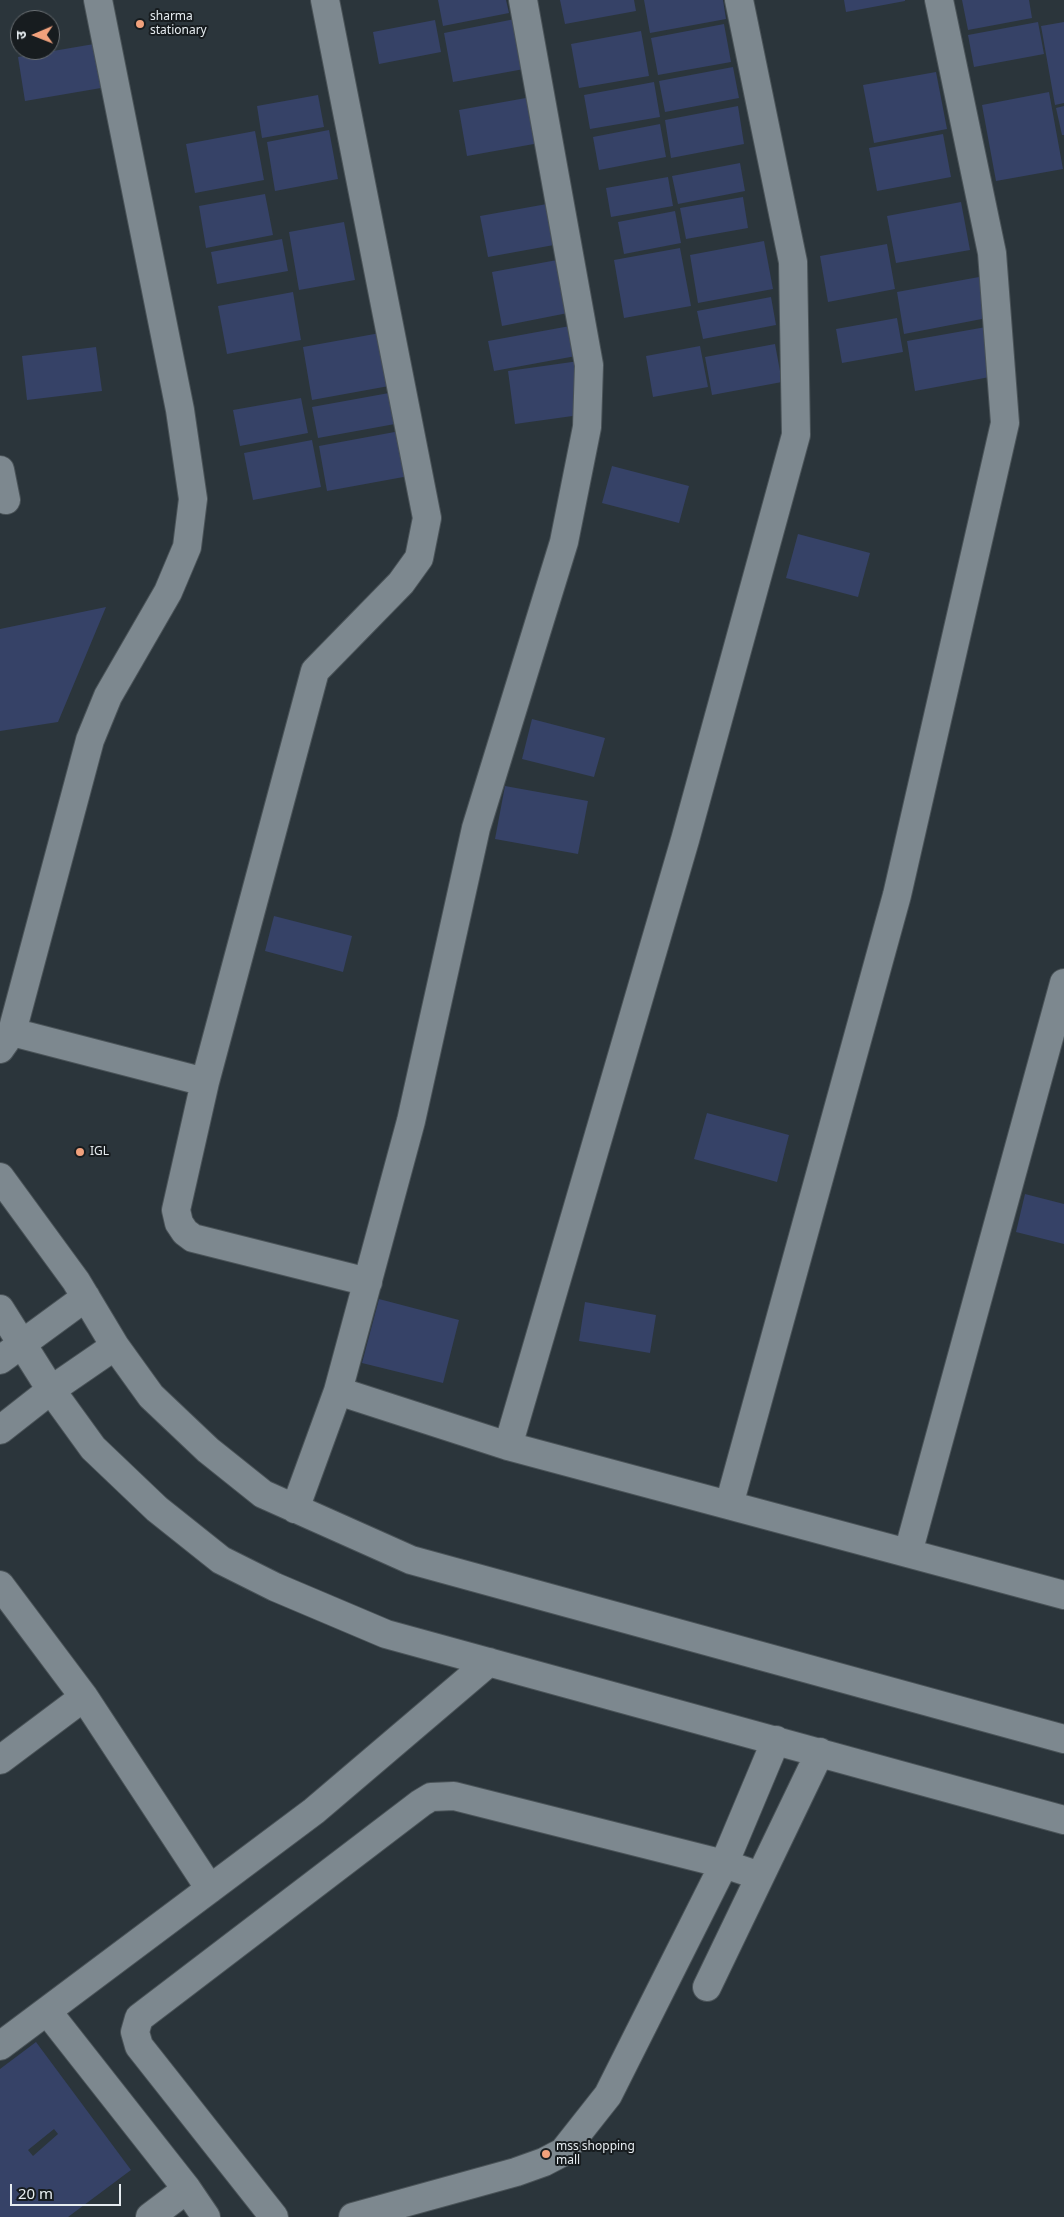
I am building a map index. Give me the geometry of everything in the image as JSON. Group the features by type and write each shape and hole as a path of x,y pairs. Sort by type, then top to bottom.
{"street":[{"path":"98,0 180,410 194,499 187,547 168,592 108,696 90,740 6,1041 205,1082"},
{"path":"325,0 427,518 424,543 419,558 401,583 315,672 205,1082 176,1210 179,1223 185,1232 193,1238 368,1282"},
{"path":"295,1509 338,1391 368,1282 410,1121 476,828 564,542 587,427 589,365 524,0"},
{"path":"508,1446 685,840 796,435 793,262 740,0"},
{"path":"729,1505 896,895 1005,423 992,253 938,0"},
{"path":"0,470 6,500"},
{"path":"908,1553 1064,983"},
{"path":"0,1178 86,1298 115,1346 151,1396 208,1450 263,1494 411,1560 1064,1739"},
{"path":"0,1360 86,1298"},
{"path":"0,1309 51,1390 93,1448 157,1509 221,1560 275,1587 386,1634 1064,1820"},
{"path":"0,1430 51,1390 115,1346"},
{"path":"338,1391 508,1446 1064,1595"},
{"path":"0,1585 84,1697 210,1889"},
{"path":"0,2046 314,1811 489,1662"},
{"path":"0,1760 84,1697"},
{"path":"353,2217 516,2172 544,2162 563,2152 608,2096 724,1864 776,1740"},
{"path":"707,1987 820,1752"},
{"path":"274,2217 139,2046 135,2032 139,2018 431,1797 454,1796 724,1864 760,1876"},
{"path":"47,2011 187,2189 206,2217"},
{"path":"150,2217 187,2189"}],"building":[{"path":"438,0 506,0 509,13 443,26"},
{"path":"560,0 634,0 636,11 565,24"},
{"path":"644,0 723,0 726,19 650,33"},
{"path":"844,0 905,0 905,1 846,12"},
{"path":"962,0 1029,0 1032,18 968,30"},
{"path":"515,19 524,69 453,82 444,33"},
{"path":"435,20 441,52 379,64 373,32"},
{"path":"1038,22 1044,54 974,67 968,35"},
{"path":"1064,22 1064,103 1055,105 1041,26"},
{"path":"724,24 731,62 658,75 651,38"},
{"path":"641,31 649,76 579,88 571,44"},
{"path":"94,44 101,88 25,101 18,60 60,60 60,50"},
{"path":"733,67 739,98 665,112 659,81"},
{"path":"936,72 947,129 874,143 863,85"},
{"path":"654,82 660,117 590,129 584,95"},
{"path":"1049,92 1063,169 996,181 982,105"},
{"path":"318,95 324,127 262,138 257,106"},
{"path":"537,96 545,142 467,156 459,110"},
{"path":"738,106 744,144 671,158 665,120"},
{"path":"1064,106 1064,135 1062,135 1056,108"},
{"path":"660,124 666,157 599,170 593,137"},
{"path":"329,130 338,179 275,191 267,142"},
{"path":"255,131 264,180 195,193 186,144"},
{"path":"943,134 951,177 877,191 869,148"},
{"path":"740,163 745,191 678,204 672,176"},
{"path":"668,177 673,206 611,217 606,188"},
{"path":"265,194 273,235 206,248 199,206"},
{"path":"743,197 748,228 686,239 680,208"},
{"path":"558,202 565,243 488,257 480,216"},
{"path":"961,202 970,250 896,263 887,216"},
{"path":"675,211 681,243 624,254 618,222"},
{"path":"344,222 355,280 299,290 289,232"},
{"path":"282,239 288,271 217,284 211,252"},
{"path":"764,241 773,289 698,303 690,255"},
{"path":"887,244 895,289 828,302 820,256"},
{"path":"680,248 691,306 624,318 614,260"},
{"path":"568,258 578,311 502,326 492,272"},
{"path":"979,277 987,318 904,334 897,292"},
{"path":"293,292 301,340 227,354 218,306"},
{"path":"771,297 776,325 703,339 697,311"},
{"path":"897,318 903,352 842,363 836,329"},
{"path":"570,326 576,356 494,371 488,341"},
{"path":"986,327 995,376 915,391 907,341"},
{"path":"380,333 389,386 312,400 303,347"},
{"path":"775,344 782,382 712,395 705,357"},
{"path":"700,346 708,387 653,397 646,356"},
{"path":"96,347 102,391 27,400 22,356"},
{"path":"579,361 587,414 515,424 508,371"},
{"path":"389,393 395,424 318,438 312,407"},
{"path":"301,398 308,433 240,446 233,410"},
{"path":"400,431 409,476 327,491 319,446"},
{"path":"312,440 321,487 253,500 244,453"},
{"path":"612,466 689,486 679,523 602,503"},
{"path":"798,534 870,553 858,597 786,578"},
{"path":"106,607 58,722 0,731 0,629"},
{"path":"532,719 605,738 594,777 522,759"},
{"path":"505,786 588,801 578,854 495,839"},
{"path":"274,916 352,936 343,972 265,951"},
{"path":"707,1113 789,1135 777,1182 694,1159"},
{"path":"1025,1194 1064,1204 1064,1244 1016,1232"},
{"path":"379,1299 459,1320 443,1383 362,1363"},
{"path":"585,1302 656,1315 650,1353 579,1341"},
{"path":"36,2042 131,2170 68,2217 0,2217 0,2069","holes":["54,2129 58,2134 33,2156 28,2150"]}],"place":[{"name":"sharma stationary","path":"140,24"},
{"name":"IGL","path":"80,1152"},
{"name":"mss shopping mall","path":"546,2154"}]}
